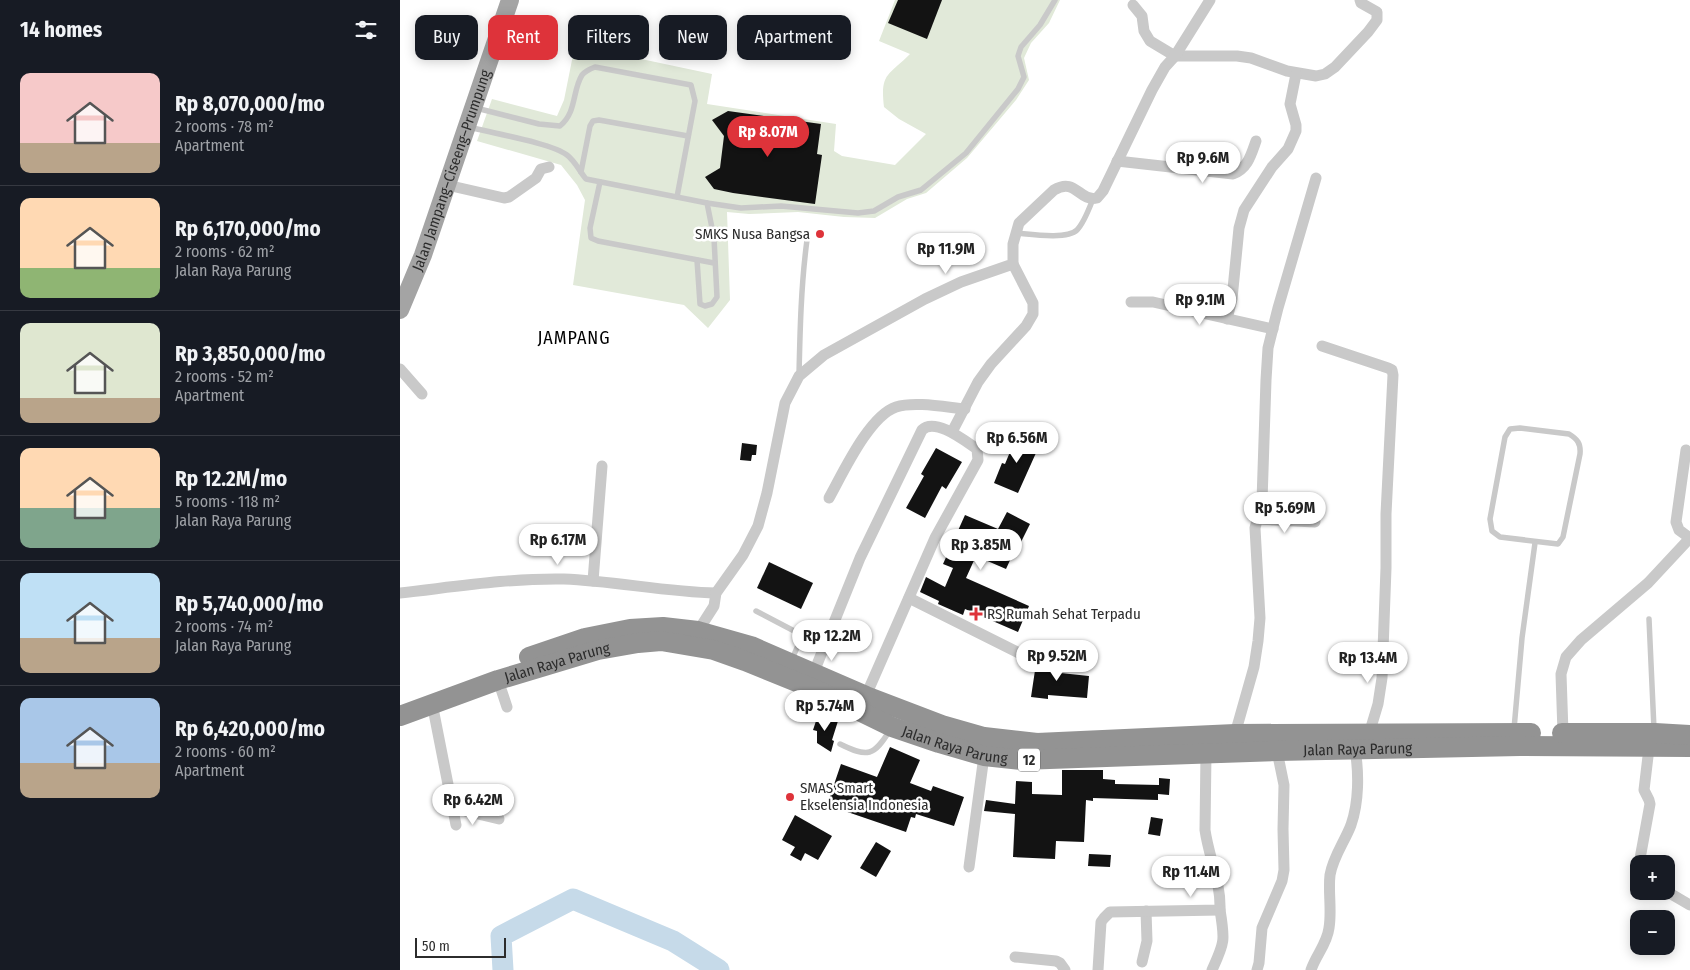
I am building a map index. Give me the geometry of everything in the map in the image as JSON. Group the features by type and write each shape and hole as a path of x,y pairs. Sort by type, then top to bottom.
{"highway":[{"name":"Jalan Raya Parung","path":"400,702 585,638 630,629 663,627 698,631 751,646 791,662 814,672 862,703 892,727 984,756 1021,760 1277,751 1520,746 1653,732 1690,748"},
{"name":"Jalan Raya Parung","path":"400,716 498,680 598,650 661,641 714,650 814,689 984,737 1037,743 1239,719 1369,734 1514,725 1562,719 1653,732 1690,734"}],"main road":[{"name":"Jalan Jampang–Ciseeng–Prumpung","path":"400,310 424,255 510,0"}],"street":[{"path":"952,432 978,382 1026,326 1033,314 1033,303 1013,264 1015,233 1019,223 1042,200 1060,186 1070,186 1093,199 1099,196 1165,67 1176,56 1210,0"},
{"path":"1133,5 1142,16 1144,31 1150,41 1176,56 1244,56 1296,74 1316,76 1324,74 1335,67 1368,32 1376,20 1378,14 1375,10 1361,3 1360,0"},
{"path":"1227,318 1232,299 1239,228 1244,210 1272,167 1288,149 1296,131 1290,104 1296,74"},
{"path":"1117,161 1233,174 1246,166 1256,141"},
{"path":"447,185 504,198 509,197 536,178 541,169 550,166"},
{"path":"1239,719 1254,667 1260,618 1255,528 1262,501 1268,348 1316,178"},
{"path":"698,631 758,526 767,494 785,403 799,376 824,354 925,299 961,282 1013,264"},
{"path":"1131,302 1153,302 1273,329"},
{"path":"1322,346 1388,368 1392,370 1393,375 1386,514 1382,678 1378,704 1369,734"},
{"path":"400,369 422,394"},
{"path":"829,498 856,450 884,412 909,404 965,409"},
{"path":"814,672 860,558 922,430 924,427 931,425 952,432 977,449 978,460 935,538 862,703"},
{"path":"1562,719 1562,669 1570,651 1648,583 1690,538 1679,530 1676,522 1686,450"},
{"path":"593,581 602,466"},
{"path":"1257,519 1314,522"},
{"path":"400,593 502,582 562,579 674,591 715,599"},
{"path":"908,598 1019,653"},
{"path":"498,680 507,707"},
{"path":"432,703 456,825"},
{"path":"1642,855 1650,804 1644,790 1653,732"},
{"path":"1311,970 1325,943 1329,929 1330,874 1353,816 1358,770 1355,749"},
{"path":"1257,970 1262,928 1282,881 1284,870 1284,784 1277,751"},
{"path":"1206,753 1205,830 1218,882 1224,937 1223,947 1212,970"},
{"path":"969,867 984,756"},
{"path":"453,808 499,819"},
{"path":"1675,896 1690,905"},
{"path":"1098,970 1101,922 1113,912 1220,910"},
{"path":"1142,962 1147,941 1146,911"},
{"path":"1016,957 1056,960 1064,970"}],"lane":[{"path":"467,127 561,152 567,155 586,180 741,208 781,206 858,213 874,211 898,197 921,190 966,153 1018,90 1024,77 1018,56 1021,47 1040,25 1054,0"},
{"path":"474,107 539,124 560,126 567,121 582,75 595,67 691,85 695,101 677,197"},
{"path":"581,172 590,126 593,121 599,120 688,136"},
{"path":"600,182 590,228 591,238 598,241 714,263"},
{"path":"1015,233 1058,236 1071,234 1076,231 1082,222 1093,199"},
{"path":"697,260 700,304 705,306 712,304 717,296 714,238 707,203"},
{"path":"799,376 800,306 807,240"},
{"path":"1512,429 1569,434 1576,438 1579,444 1580,454 1563,540 1555,545 1535,543 1500,537 1494,534 1491,527 1491,510 1505,436 1512,429"},
{"path":"1514,725 1522,638 1535,543"},
{"path":"756,612 784,624 798,633 800,641 791,662"},
{"path":"1650,619 1653,732"},
{"path":"840,744 861,752 872,752 880,746 892,727"}],"green space":[{"path":"895,0 1060,0 1049,23 1031,43 1024,58 1029,80 1016,100 967,158 926,193 907,199 875,218 798,212 749,214 727,212 730,300 708,328 684,305 573,285 585,200 577,185 561,165 477,141 492,99 557,116 564,100 572,60 646,60 712,74 707,104 836,124 834,151 842,156 895,165 926,134 899,119 884,107 883,87 887,76 910,54 879,41"}],"building":[{"path":"898,0 942,0 927,39 888,23"},
{"path":"728,111 821,124 817,154 822,155 815,204 714,189 705,177 720,168 724,136 712,120"},
{"path":"1017,435 1040,444 1018,493 994,483 1002,463 1005,464"},
{"path":"742,443 757,445 756,455 752,455 751,461 740,460"},
{"path":"936,448 962,462 946,489 942,486 925,518 906,508 924,476 921,474"},
{"path":"1007,512 1030,524 1019,546 1017,545 1006,569 976,556 966,578 1029,606 1018,632 965,609 963,615 938,604 939,601 920,592 926,577 945,587 953,568 943,564 965,515 998,529"},
{"path":"769,562 813,583 801,609 757,588"},
{"path":"1037,657 1053,659 1051,672 1089,676 1087,698 1048,695 1048,699 1031,697"},
{"path":"818,715 838,721 832,740 834,741 831,752 817,743 817,731 813,730"},
{"path":"890,747 920,760 910,783 931,791 933,786 964,797 954,826 916,814 915,818 911,817 906,832 827,805 841,764 877,777"},
{"path":"1062,770 1103,770 1103,779 1115,780 1115,784 1159,785 1159,778 1170,779 1169,795 1158,794 1158,800 1093,798 1093,801 1086,800 1084,842 1056,841 1055,859 1013,857 1015,814 984,811 986,800 1015,804 1016,781 1032,782 1032,794 1062,795"},
{"path":"795,815 832,836 818,860 805,853 801,861 790,855 795,847 782,840"},
{"path":"1151,817 1163,819 1160,836 1148,834"},
{"path":"876,842 891,851 876,877 860,868"},
{"path":"1089,854 1111,855 1110,867 1088,866"}],"waterway":[{"path":"503,970 501,936 573,899 673,941 719,970"}],"place":[{"name":"SMKS Nusa Bangsa","path":"820,234"},
{"name":"RS Rumah Sehat Terpadu","path":"976,614"},
{"name":"SMAS Smart Ekselensia Indonesia","path":"790,797"}],"district":[{"name":"JAMPANG","path":"574,338"}]}
